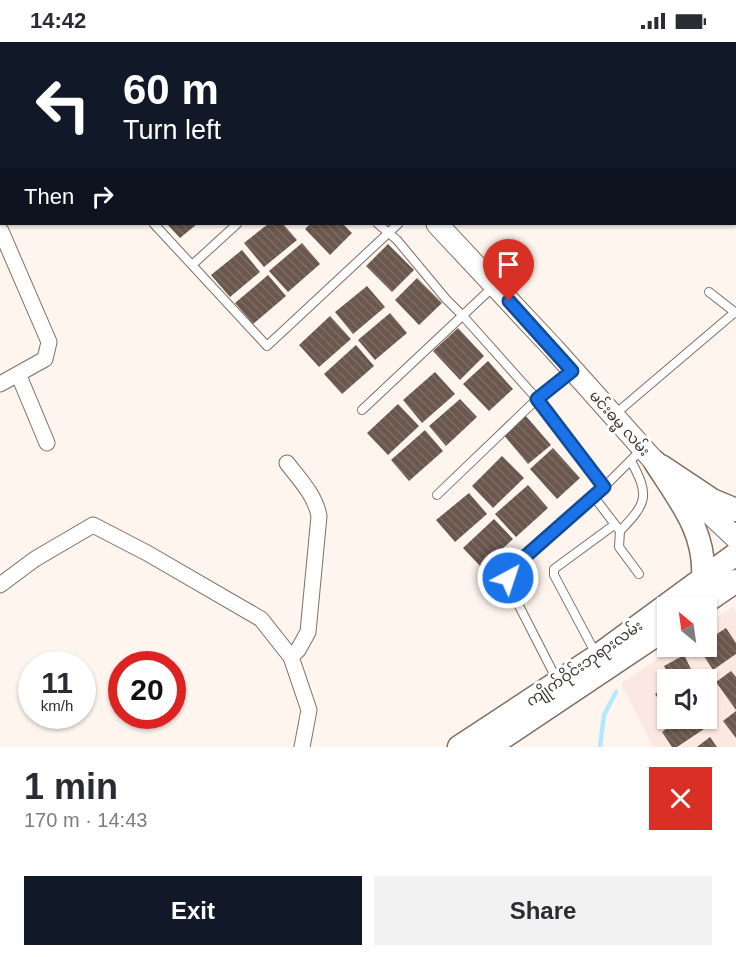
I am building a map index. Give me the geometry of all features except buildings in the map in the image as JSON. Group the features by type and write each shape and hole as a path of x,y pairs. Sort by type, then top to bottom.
{"main road":[{"name":"မင်းဓမ္မ လမ်း","path":"438,225 613,416 643,457 736,538"},
{"path":"643,457 712,500 736,510"},
{"path":"643,457 699,537 704,561 703,578"},
{"name":"ကျိုက်ဝိုင်းဘုရားလမ်း","path":"477,744 558,681 597,656 736,555"},
{"path":"712,597 736,581"},
{"path":"717,602 736,600"},
{"name":"ကျိုက်ဝိုင်းဘုရားလမ်း","path":"477,744 657,634"}],"street":[{"path":"0,384 45,359 49,342 1,231"},
{"path":"19,375 47,443"},
{"path":"287,463 312,496 319,516 308,632 298,650 291,657"},
{"path":"0,585 35,559 93,525 147,553 261,619 291,657 309,710 302,747"}],"lane":[{"path":"155,225 267,346 397,225"},
{"path":"192,265 236,225"},
{"path":"379,225 537,399 604,487"},
{"path":"362,410 494,285"},
{"path":"613,416 735,313 709,292"},
{"path":"437,495 537,399 572,371"},
{"path":"558,681 514,596 508,578 510,570 594,497 622,468 643,457 643,498 638,512 554,569 554,575 597,656"},
{"path":"594,497 617,528 619,547 639,573"}],"shaded area":[{"path":"732,607 736,611 736,747 653,747 621,684 660,657 717,657 717,618"}],"waterway":[{"path":"600,747 604,715 616,692"}],"route":[{"path":"508,578 510,570 604,487 537,399 572,371 509,301"}]}
